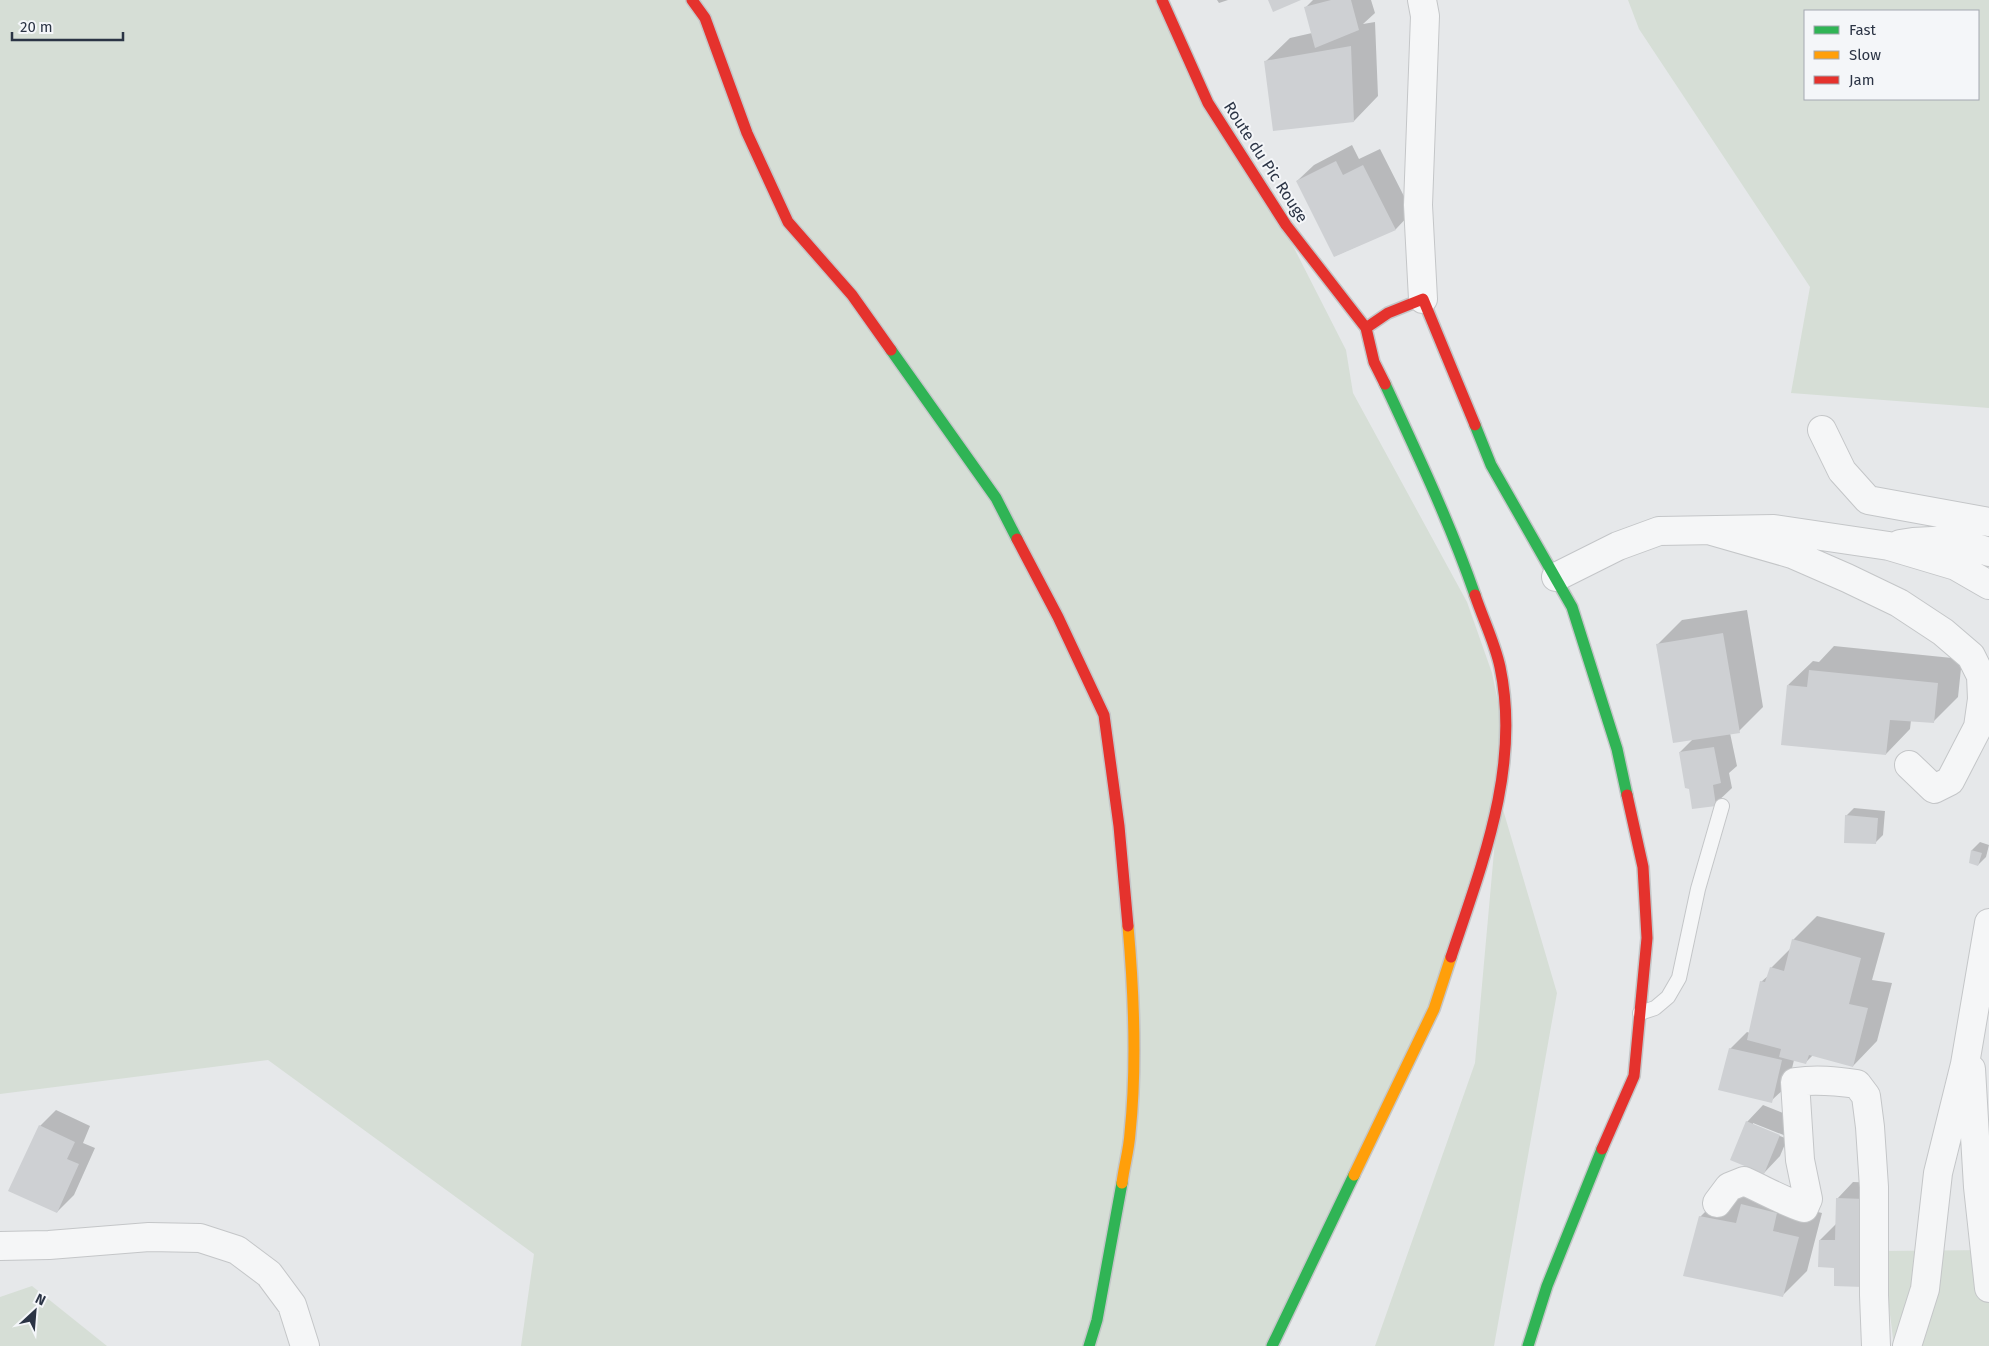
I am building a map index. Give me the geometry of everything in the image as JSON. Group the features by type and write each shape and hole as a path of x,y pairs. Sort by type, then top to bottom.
{"street":[{"path":"692,0 706,18 747,133 788,222 852,295 996,498 1058,617 1104,714 1119,826 1132,968 1133,1086 1130,1135 1097,1320 1089,1346"},
{"name":"Route du Pic Rouge","path":"1162,0 1208,103 1286,225 1366,328"},
{"path":"1422,0 1425,16 1418,205 1423,299 1491,465 1572,607 1617,749 1641,859 1647,938 1634,1076 1547,1286 1528,1346"},
{"path":"1272,1346 1434,1009 1487,850 1501,788 1506,706 1500,666 1466,569 1417,453 1374,362 1366,328 1388,313 1423,299"},
{"path":"1822,430 1842,471 1868,500 1989,522"},
{"path":"1556,578 1618,546 1659,531 1774,529 1889,546 1956,566 1989,586"},
{"path":"1712,531 1792,554 1900,603 1943,632 1971,656 1981,676 1982,699 1978,727 1963,758 1950,780 1934,789 1909,765"},
{"path":"1889,546 1913,542 1952,540 1989,552"},
{"path":"1907,1346 1925,1290 1938,1173 1966,1053 1989,923"},
{"path":"1966,1053 1971,1068 1978,1187 1989,1288"},
{"path":"1718,1203 1729,1187 1744,1181 1780,1200 1804,1208 1808,1199 1800,1160 1795,1082 1813,1080 1857,1084 1866,1096 1870,1127 1874,1187 1876,1346"},
{"path":"0,1246 49,1245 149,1237 200,1238 237,1250 270,1274 292,1305 305,1346"}],"lane":[{"path":"1640,1012 1655,1008 1668,997 1679,978 1698,890 1722,806"}],"shaded area":[{"path":"0,0 1156,0 1292,244 1346,350 1353,393 1467,602 1492,673 1509,756 1429,1007 1271,1346 521,1346 534,1254 268,1060 0,1094"},
{"path":"1628,0 1989,0 1989,408 1791,393 1810,287 1639,29"},
{"path":"1499,796 1557,993 1494,1346 1375,1346 1475,1063"},
{"path":"1989,1250 1989,1346 1894,1346 1882,1251"},
{"path":"32,1286 107,1346 0,1346 0,1297"}],"building":[{"path":"1268,0 1301,0 1273,12"},
{"path":"1331,0 1351,0 1359,30 1315,48 1304,7"},
{"path":"1351,46 1354,122 1273,131 1264,61"},
{"path":"1336,161 1343,175 1363,165 1396,230 1334,257 1296,181"},
{"path":"1723,633 1740,733 1673,743 1656,644"},
{"path":"1809,670 1938,683 1934,723 1890,720 1886,755 1781,745 1787,685 1807,687"},
{"path":"1714,747 1721,783 1713,785 1716,806 1692,809 1689,789 1685,788 1679,752"},
{"path":"1845,815 1878,818 1876,844 1844,843"},
{"path":"1971,850 1982,853 1978,866 1969,863"},
{"path":"1792,939 1861,958 1849,1004 1868,1008 1853,1067 1809,1055 1806,1064 1779,1057 1781,1049 1747,1040 1760,981 1765,982 1770,967 1784,971"},
{"path":"1729,1048 1782,1060 1772,1103 1718,1090"},
{"path":"1746,1121 1780,1135 1764,1174 1730,1160"},
{"path":"39,1125 75,1142 67,1159 79,1164 57,1213 8,1191"},
{"path":"1836,1198 1865,1199 1863,1287 1834,1286 1834,1268 1818,1267 1819,1240 1835,1240"},
{"path":"1741,1204 1777,1213 1773,1231 1799,1237 1783,1297 1683,1276 1699,1216 1736,1223"}],"traffic: fast":[{"path":"891,350 996,498 1017,539"},
{"path":"1385,384 1444,515 1475,595"},
{"path":"1475,425 1491,465 1572,607 1617,749 1627,795"},
{"path":"1528,1346 1547,1286 1602,1149"},
{"path":"1272,1346 1354,1175"},
{"path":"1089,1346 1097,1320 1122,1183"}],"traffic: slow":[{"path":"1122,1183 1132,1108 1134,1056 1132,978 1128,926"},
{"path":"1354,1175 1434,1009 1451,957"}],"traffic: jam":[{"path":"692,0 705,18 747,133 788,222 852,295 891,350"},
{"path":"1162,0 1208,103 1286,225 1366,328"},
{"path":"1385,384 1374,362 1366,328 1388,313 1423,299 1475,425"},
{"path":"1017,539 1058,617 1104,715 1119,826 1128,926"},
{"path":"1451,957 1486,851 1502,778 1506,741 1505,704 1500,667 1475,595"},
{"path":"1602,1149 1634,1076 1647,938 1643,867 1627,795"}]}
